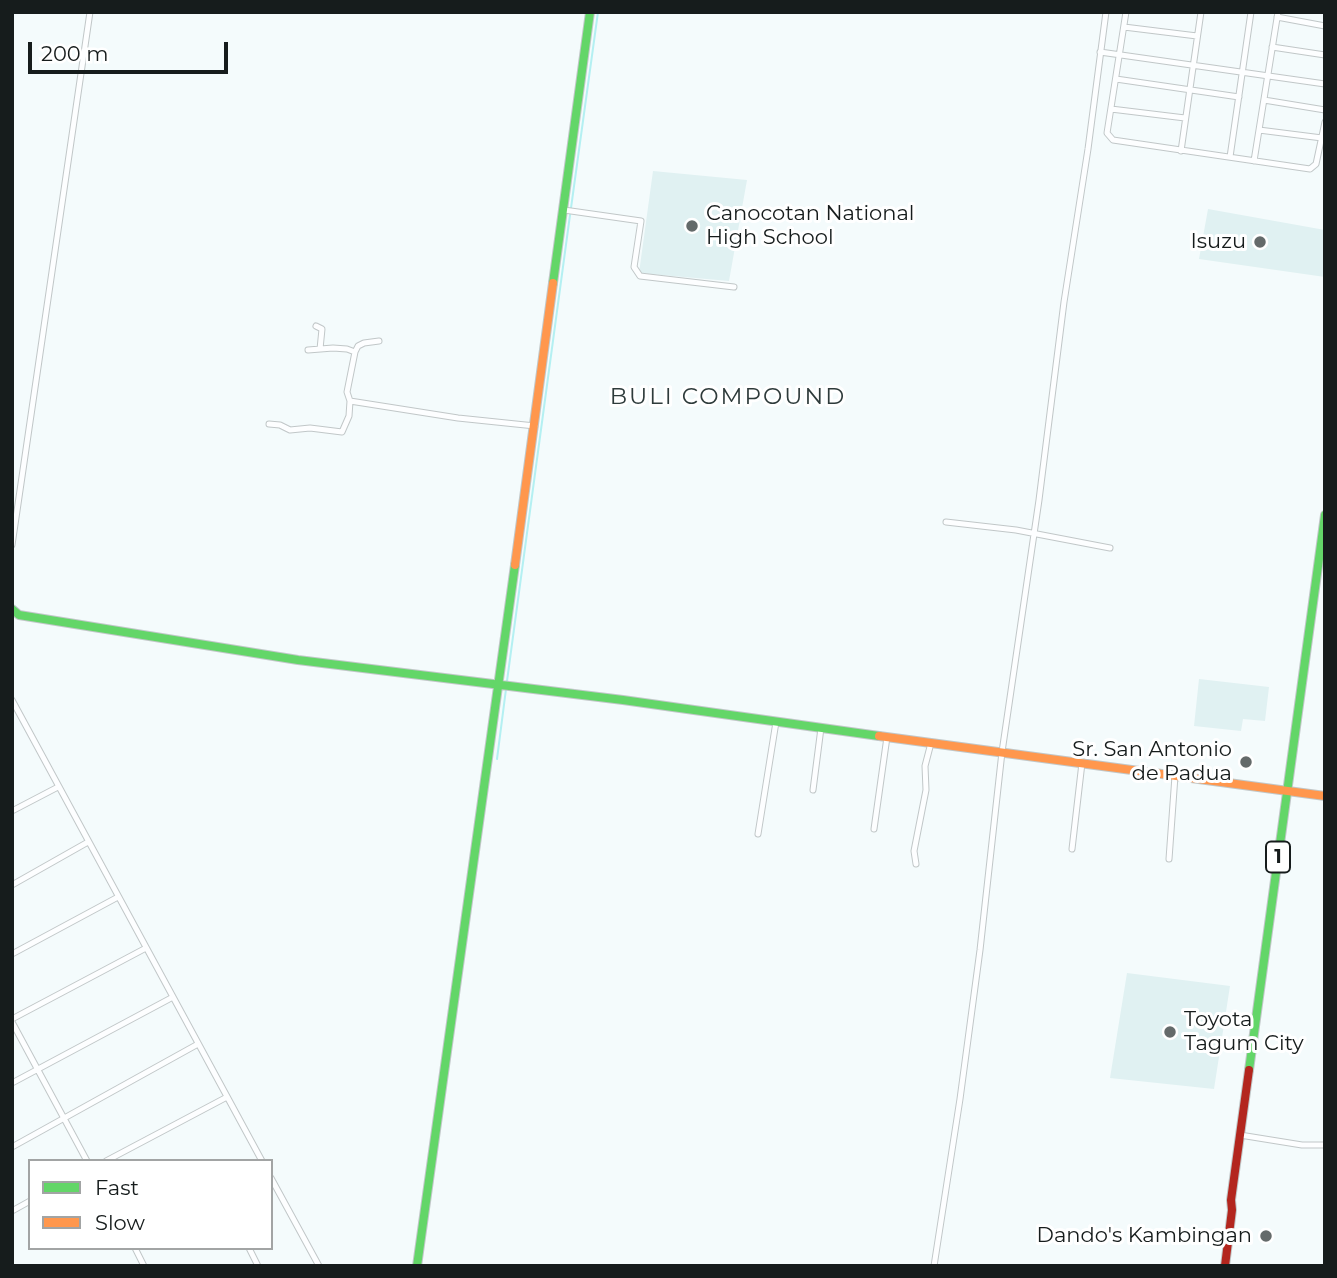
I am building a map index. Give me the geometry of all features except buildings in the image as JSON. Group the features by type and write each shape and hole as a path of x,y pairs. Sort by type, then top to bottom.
{"main road":[{"path":"417,1266 430,1155 499,684 590,12"},
{"name":"1","path":"1225,1266 1231,1200 1325,515"},
{"path":"12,609 19,615 272,656 499,684 1325,796"},
{"name":"1","path":"1219,1266 1226,1209 1231,1200"}],"street":[{"path":"12,545 90,12"},
{"path":"934,1266 953,1153 980,950 1002,752 1106,12"},
{"path":"1126,12 1107,133 1112,140 1310,169 1316,164 1325,122"},
{"path":"1181,151 1201,12"},
{"path":"1230,157 1251,12"},
{"path":"1255,161 1278,15 1325,26"},
{"path":"1124,27 1197,36"},
{"path":"1272,47 1325,55"},
{"path":"1100,52 1325,84"},
{"path":"1116,79 1239,97"},
{"path":"1264,100 1325,110"},
{"path":"1111,109 1185,118"},
{"path":"1259,130 1322,138"},
{"path":"564,210 641,221 634,267 640,276 734,288"},
{"path":"316,326 322,329 320,349"},
{"path":"269,424 290,430 310,428 342,432 349,416 347,392 355,352 358,346 364,343 379,341"},
{"path":"308,350 347,349 355,352"},
{"path":"349,401 458,418 535,426"},
{"path":"946,522 1016,530 1110,548"},
{"path":"12,700 261,1159"},
{"path":"758,834 776,722"},
{"path":"813,790 821,728"},
{"path":"874,829 887,737"},
{"path":"916,864 914,851 926,790 925,765 931,743"},
{"path":"1072,849 1082,763"},
{"path":"1170,859 1175,776"},
{"path":"12,811 58,787"},
{"path":"12,885 88,842"},
{"path":"12,954 118,897"},
{"path":"86,1159 12,1020 146,948"},
{"path":"12,1083 173,998"},
{"path":"12,1147 198,1044"},
{"path":"110,1159 227,1097"},
{"path":"1240,1135 1302,1145 1325,1145"},
{"path":"273,1182 319,1266"},
{"path":"12,1211 28,1202"},
{"path":"136,1250 144,1266"},
{"path":"250,1250 258,1266"}],"shaded area":[{"name":"Canocotan National High School","path":"653,171 747,180 729,281 639,273"},
{"name":"Isuzu","path":"1208,209 1325,230 1325,277 1199,259"},
{"path":"1199,679 1269,687 1265,721 1243,719 1241,731 1194,726"},
{"name":"Toyota Tagum City","path":"1127,973 1230,986 1214,1089 1110,1078"}],"waterway":[{"path":"571,208 598,12"},
{"path":"507,681 570,215"},
{"path":"497,759 506,689"}],"traffic: fast":[{"path":"553,283 590,12"},
{"path":"1249,1070 1325,515"},
{"path":"417,1266 515,565"},
{"path":"12,609 19,615 298,660 623,700 879,736"}],"traffic: slow":[{"path":"515,565 553,283"},
{"path":"879,736 1325,796"}],"traffic: jam":[{"path":"1225,1266 1249,1070"}],"place":[{"name":"Canocotan National High School","path":"692,226"},
{"name":"Isuzu","path":"1260,242"},
{"name":"Sr. San Antonio de Padua","path":"1246,762"},
{"name":"Toyota Tagum City","path":"1170,1032"},
{"name":"Dando's Kambingan","path":"1266,1236"}],"district":[{"name":"BULI COMPOUND","path":"728,397"}]}
